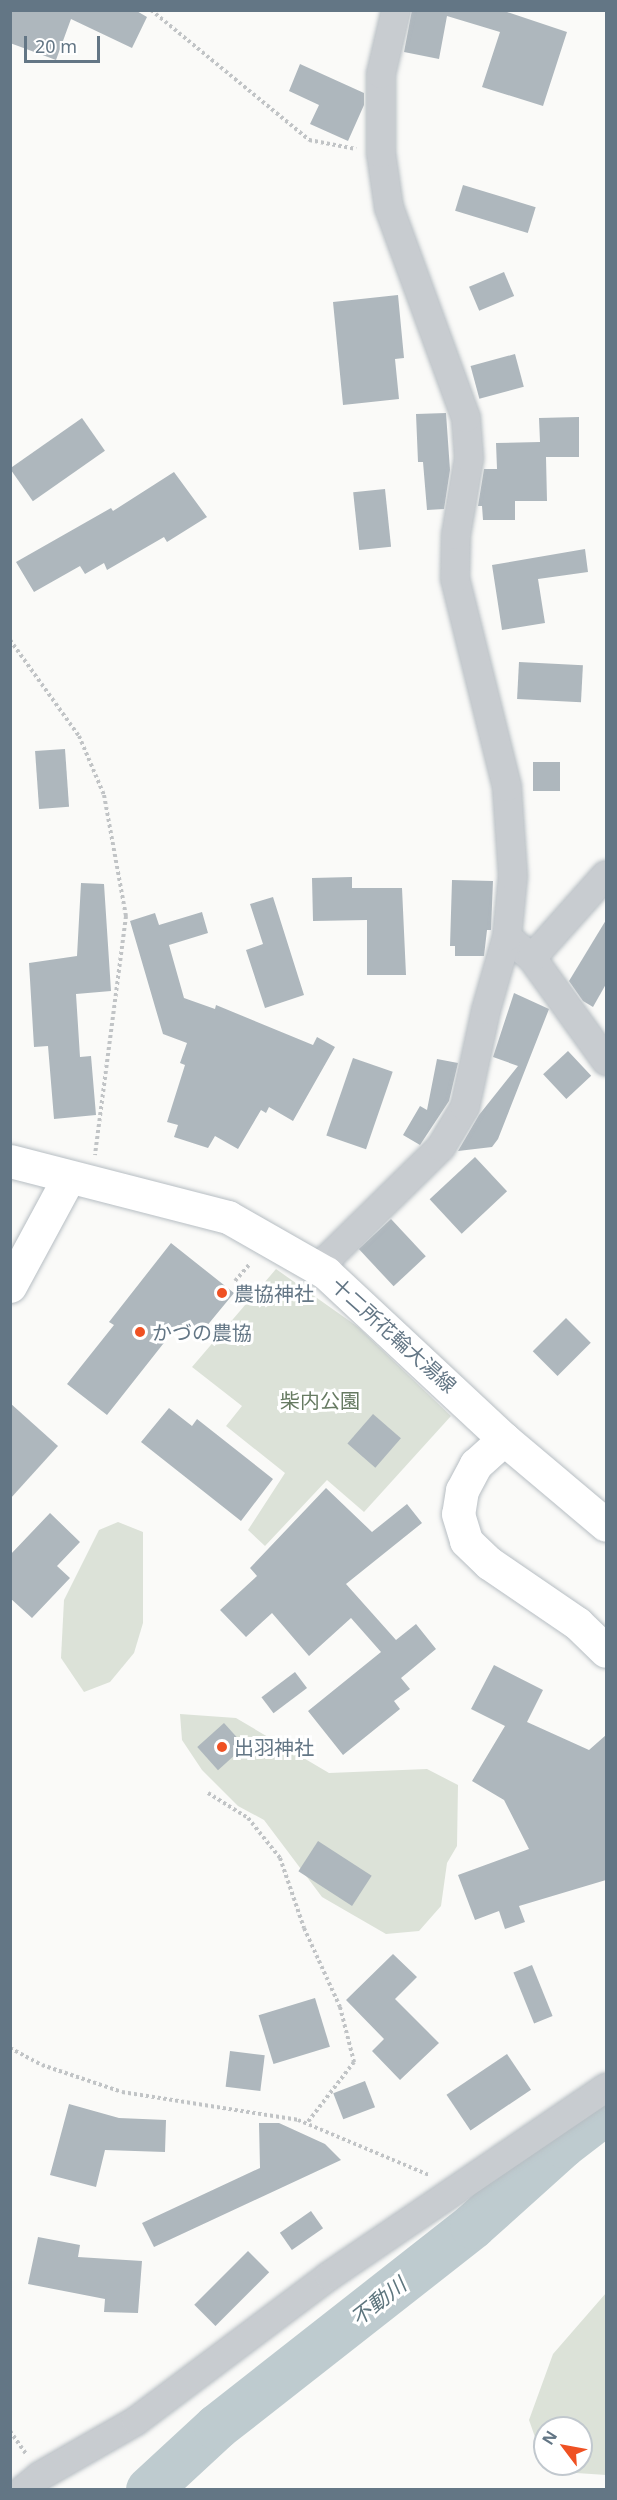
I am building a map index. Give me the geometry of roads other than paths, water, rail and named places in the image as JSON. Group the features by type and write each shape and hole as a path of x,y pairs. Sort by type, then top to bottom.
{"main road":[{"name":"十二所花輪大湯線","path":"10,1161 228,1216 318,1268 504,1439 606,1526"},
{"path":"10,1286 80,1180"},
{"path":"504,1439 476,1464 462,1490 458,1514 466,1541 489,1563 578,1623 606,1651"}],"street":[{"path":"318,1268 441,1148 465,1107 486,1010 507,938 513,876 507,787 455,579 456,535 469,458 466,418 389,208 381,153 381,74 396,10"},
{"path":"532,958 606,875"},
{"path":"507,938 532,958 606,1061"},
{"path":"23,2490 40,2476 136,2421 329,2276 606,2088"}],"waterway":[{"name":"不動川","path":"149,2490 217,2427 473,2226 563,2145 606,2112"}],"place":[{"name":"農協神社","path":"222,1293"},
{"name":"かづの農協","path":"140,1332"},
{"name":"出羽神社","path":"222,1747"}],"park label":[{"name":"柴内公園","path":"320,1400"}]}
